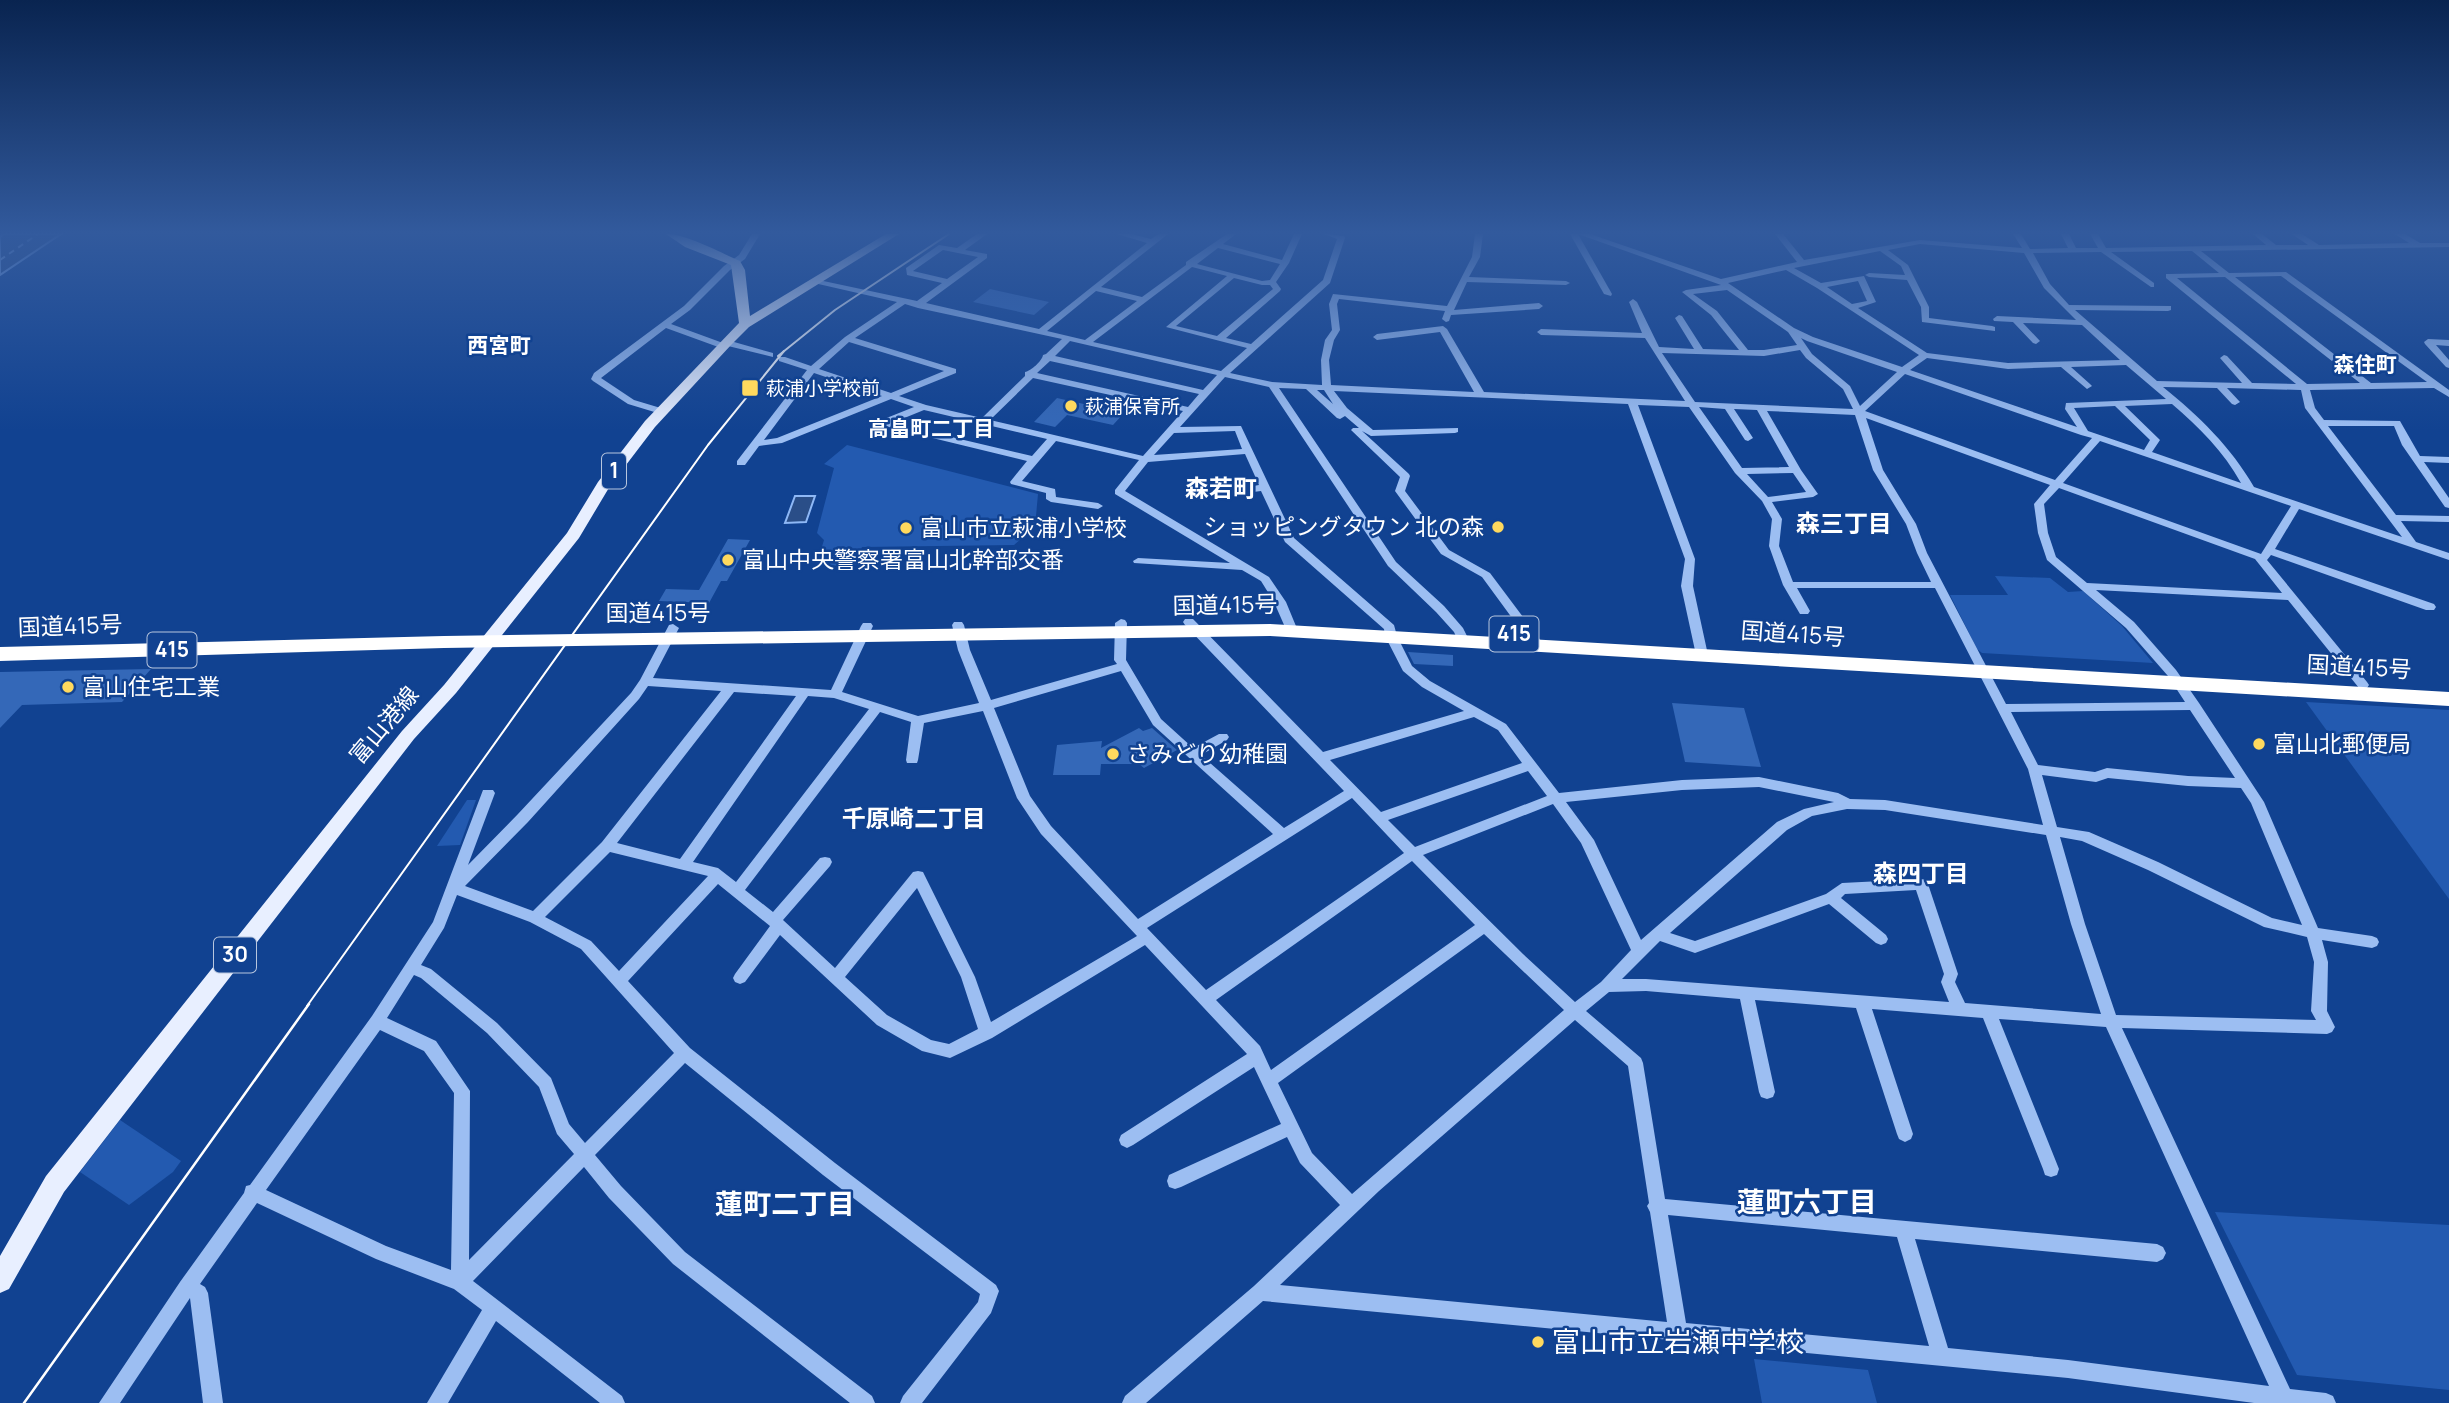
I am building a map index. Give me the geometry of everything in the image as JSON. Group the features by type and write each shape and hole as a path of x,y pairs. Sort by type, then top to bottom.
{"highway":[{"name":"国道415号","path":"0,644 1291,626 2177,678 2449,690"},
{"name":"国道415号","path":"0,654 492,636"},
{"name":"国道415号","path":"2177,678 2449,699"}],"main road":[{"path":"743,299 746,324"},
{"name":"1","path":"746,324 786,299"},
{"name":"富山港線","path":"0,1280 55,1184 408,735 573,535 603,485 661,411 746,324"}],"street":[{"path":"661,411 631,401 596,379 597,375 666,325 693,299"},
{"path":"896,299 1272,385 1859,412 2266,556 2430,607"},
{"path":"918,304 924,299"},
{"path":"1042,331 1082,299"},
{"path":"1203,299 1170,327 1252,347"},
{"path":"1219,339 1266,299"},
{"path":"1291,626 1265,579 1119,492 1145,458 1222,374 1306,299"},
{"path":"1335,299 1336,330 1329,338 1325,388 1341,408 1371,433 1455,430"},
{"path":"1362,299 1449,311 1539,306"},
{"path":"1454,299 1443,329 1481,395"},
{"path":"1696,299 1714,313 1745,352"},
{"path":"1747,299 1791,330 1903,371 2449,557"},
{"path":"1840,299 1925,355 2008,366 2128,362"},
{"path":"1851,307 1872,302 1871,299"},
{"path":"1921,299 1925,307 1925,320 1992,329"},
{"path":"2060,299 2192,416 2240,469 2250,489"},
{"path":"2198,299 2305,387 2309,408 2413,545"},
{"path":"2258,299 2369,386"},
{"path":"2318,299 2449,394"},
{"path":"1087,342 1142,300"},
{"path":"741,463 812,370 848,339 903,301"},
{"path":"1633,302 1648,336 1668,370 1739,471 1766,500 1777,519 1774,546 1789,586 1804,611"},
{"path":"2067,307 2168,308"},
{"path":"1679,318 1700,352"},
{"path":"1997,319 2085,323"},
{"path":"2016,320 2036,341"},
{"path":"666,325 769,355"},
{"path":"1377,337 1443,329"},
{"path":"1791,330 1809,356 1847,388 1859,412 1878,470 1912,524 1922,553 2034,769 2078,924 2111,1021 2285,1399"},
{"path":"1541,331 1648,336"},
{"path":"983,422 1028,374 1068,338"},
{"path":"758,443 779,441 953,371 848,339"},
{"path":"2449,343 2428,342 2449,365"},
{"path":"1658,350 1745,352 1803,347"},
{"path":"1859,412 1903,371 1925,355"},
{"path":"1046,357 1205,393"},
{"path":"2224,358 2250,386"},
{"path":"782,359 923,407 1145,458 1249,451"},
{"path":"2063,364 2087,386"},
{"path":"1028,374 1190,410"},
{"path":"2154,384 2305,387 2449,385"},
{"path":"1272,385 1392,564 1440,609 1461,636"},
{"path":"2219,385 2235,401"},
{"path":"1309,387 1405,476 1400,491 1445,552 1486,575 1535,640"},
{"path":"1632,401 1690,559 1688,586 1701,650"},
{"path":"2084,433 2082,424 2070,412 2069,405 2175,401"},
{"path":"2117,403 2155,440 2146,454"},
{"path":"1727,405 1748,438"},
{"path":"923,407 882,423 1034,460"},
{"path":"1760,407 1813,494 1766,500"},
{"path":"2321,423 2398,423 2407,445 2449,505"},
{"path":"1172,430 1238,428 1289,540 1390,632 1407,668 1426,684 1502,727 1587,840 1639,951"},
{"path":"1606,986 1646,985 2111,1021 2327,1027 2319,1011 2322,962 2313,933 2257,802 2177,678 2130,625 2051,558 2043,533 2039,504 2098,437"},
{"path":"1053,438 1015,482 1051,491 1051,499 1098,506"},
{"path":"2418,459 2449,460"},
{"path":"1739,471 1796,470"},
{"path":"1218,495 1265,487"},
{"path":"2266,556 2296,506"},
{"path":"2394,517 2449,519"},
{"path":"2266,556 2292,597 2363,685"},
{"path":"1138,561 1246,568"},
{"path":"1789,586 1940,585"},
{"path":"2082,586 2292,597"},
{"path":"1194,627 1412,855 1573,1012 1635,1063 1678,1332"},
{"path":"1121,628 1120,660 1157,722 1283,835"},
{"path":"959,630 986,706 1024,798 1046,830 1256,1057 1306,1157 1351,1205"},
{"path":"835,694 865,631"},
{"path":"454,888 523,818 645,682 671,633"},
{"path":"645,682 835,694 918,719 986,706 1124,666"},
{"path":"535,918 607,846 730,688"},
{"path":"683,865 805,692"},
{"path":"2004,708 2195,706"},
{"path":"736,892 877,708"},
{"path":"1320,758 1475,712"},
{"path":"912,760 918,719"},
{"path":"1192,754 1223,737"},
{"path":"1378,818 1531,765"},
{"path":"2034,769 2096,777 2107,773 2188,781 2245,783"},
{"path":"1205,999 1412,855 1556,798 1682,785 1759,782 1838,798 1847,804"},
{"path":"607,846 716,875 776,923 882,1020 928,1046 950,1051 987,1032 1352,792"},
{"path":"109,1403 252,1192 377,1021 439,924 488,793"},
{"path":"1132,1403 1260,1292 1351,1205 1606,986 1639,951 1782,826 1808,812 1832,805 1885,805 2053,831 2095,841 2269,923 2372,942"},
{"path":"740,978 776,923 825,862"},
{"path":"619,981 716,875"},
{"path":"836,978 918,876 968,977 987,1032"},
{"path":"1658,935 1695,947 1831,898 1842,888 1921,884 1951,974 1948,982 1959,1008"},
{"path":"454,888 535,918 586,945 684,1054 829,1169 990,1291 985,1307 910,1403"},
{"path":"1831,898 1881,939"},
{"path":"1268,1081 1485,926"},
{"path":"410,968 426,972 483,1020 545,1083 563,1129 615,1192 679,1258 865,1403"},
{"path":"1746,992 1767,1092"},
{"path":"1862,1002 1905,1134"},
{"path":"1988,1011 2051,1169"},
{"path":"377,1021 430,1046 462,1091 460,1282"},
{"path":"460,1282 684,1054"},
{"path":"1127,1140 1256,1057"},
{"path":"1175,1181 1291,1127"},
{"path":"252,1192 382,1253 460,1282 613,1402"},
{"path":"1656,1206 2157,1253"},
{"path":"1904,1230 1941,1356"},
{"path":"186,1288 199,1293 213,1403"},
{"path":"1260,1292 2068,1369 2326,1403"},
{"path":"437,1403 493,1309"}],"shaded area":[{"path":"847,445 1038,494 1035,527 1014,545 862,547 855,565 816,566 824,540 817,533 834,468 824,464"},
{"path":"795,496 815,496 806,522 785,523"},
{"path":"1995,576 2050,578 2068,592 2083,591 2122,626 2153,663 1982,653 1977,649 1950,595 2008,595"},
{"path":"2306,702 2449,710 2449,899"},
{"path":"467,800 476,800 460,845 437,846"},
{"path":"120,1120 181,1161 173,1172 129,1205 80,1172"},
{"path":"2215,1212 2449,1225 2449,1390 2297,1375"},
{"path":"1754,1359 1868,1370 1877,1403 1762,1403"}],"building":[{"path":"976,299 1038,299 1049,302 1034,315 973,302"},
{"name":"萩浦保育所","path":"1057,398 1124,413 1113,425 1067,415 1055,427 1034,422"},
{"name":"富山中央警察署富山北幹部交番","path":"728,539 750,540 727,581 721,581 709,603 659,601 666,589 699,590"},
{"path":"1408,652 1453,655 1453,666 1414,664"},
{"name":"富山住宅工業","path":"151,669 122,702 22,705 0,728 0,672"},
{"path":"1672,703 1744,708 1761,767 1685,762"},
{"name":"さみどり幼稚園","path":"1139,728 1143,731 1152,728 1177,750 1144,768 1139,764 1101,764 1100,775 1053,775 1057,745 1102,741 1101,748"}],"tram line":[{"path":"784,351 851,299"},
{"path":"307,1006 708,445 784,351"},
{"path":"778,356 784,351"},
{"path":"24,1403 309,1004"}],"place":[{"name":"萩浦小学校前","path":"750,388"},
{"name":"萩浦保育所","path":"1071,406"},
{"name":"ショッピングタウン 北の森","path":"1498,527"},
{"name":"富山市立萩浦小学校","path":"906,528"},
{"name":"富山中央警察署富山北幹部交番","path":"728,560"},
{"name":"富山住宅工業","path":"68,687"},
{"name":"富山北郵便局","path":"2259,744"},
{"name":"さみどり幼稚園","path":"1113,754"},
{"name":"富山市立岩瀬中学校","path":"1538,1342"}],"district":[{"name":"西宮町","path":"499,346"},
{"name":"森住町","path":"2365,365"},
{"name":"高畠町二丁目","path":"931,429"},
{"name":"森若町","path":"1221,489"},
{"name":"森三丁目","path":"1844,524"},
{"name":"千原崎二丁目","path":"914,819"},
{"name":"森四丁目","path":"1921,874"},
{"name":"蓮町六丁目","path":"1807,1202"},
{"name":"蓮町二丁目","path":"785,1204"}]}
